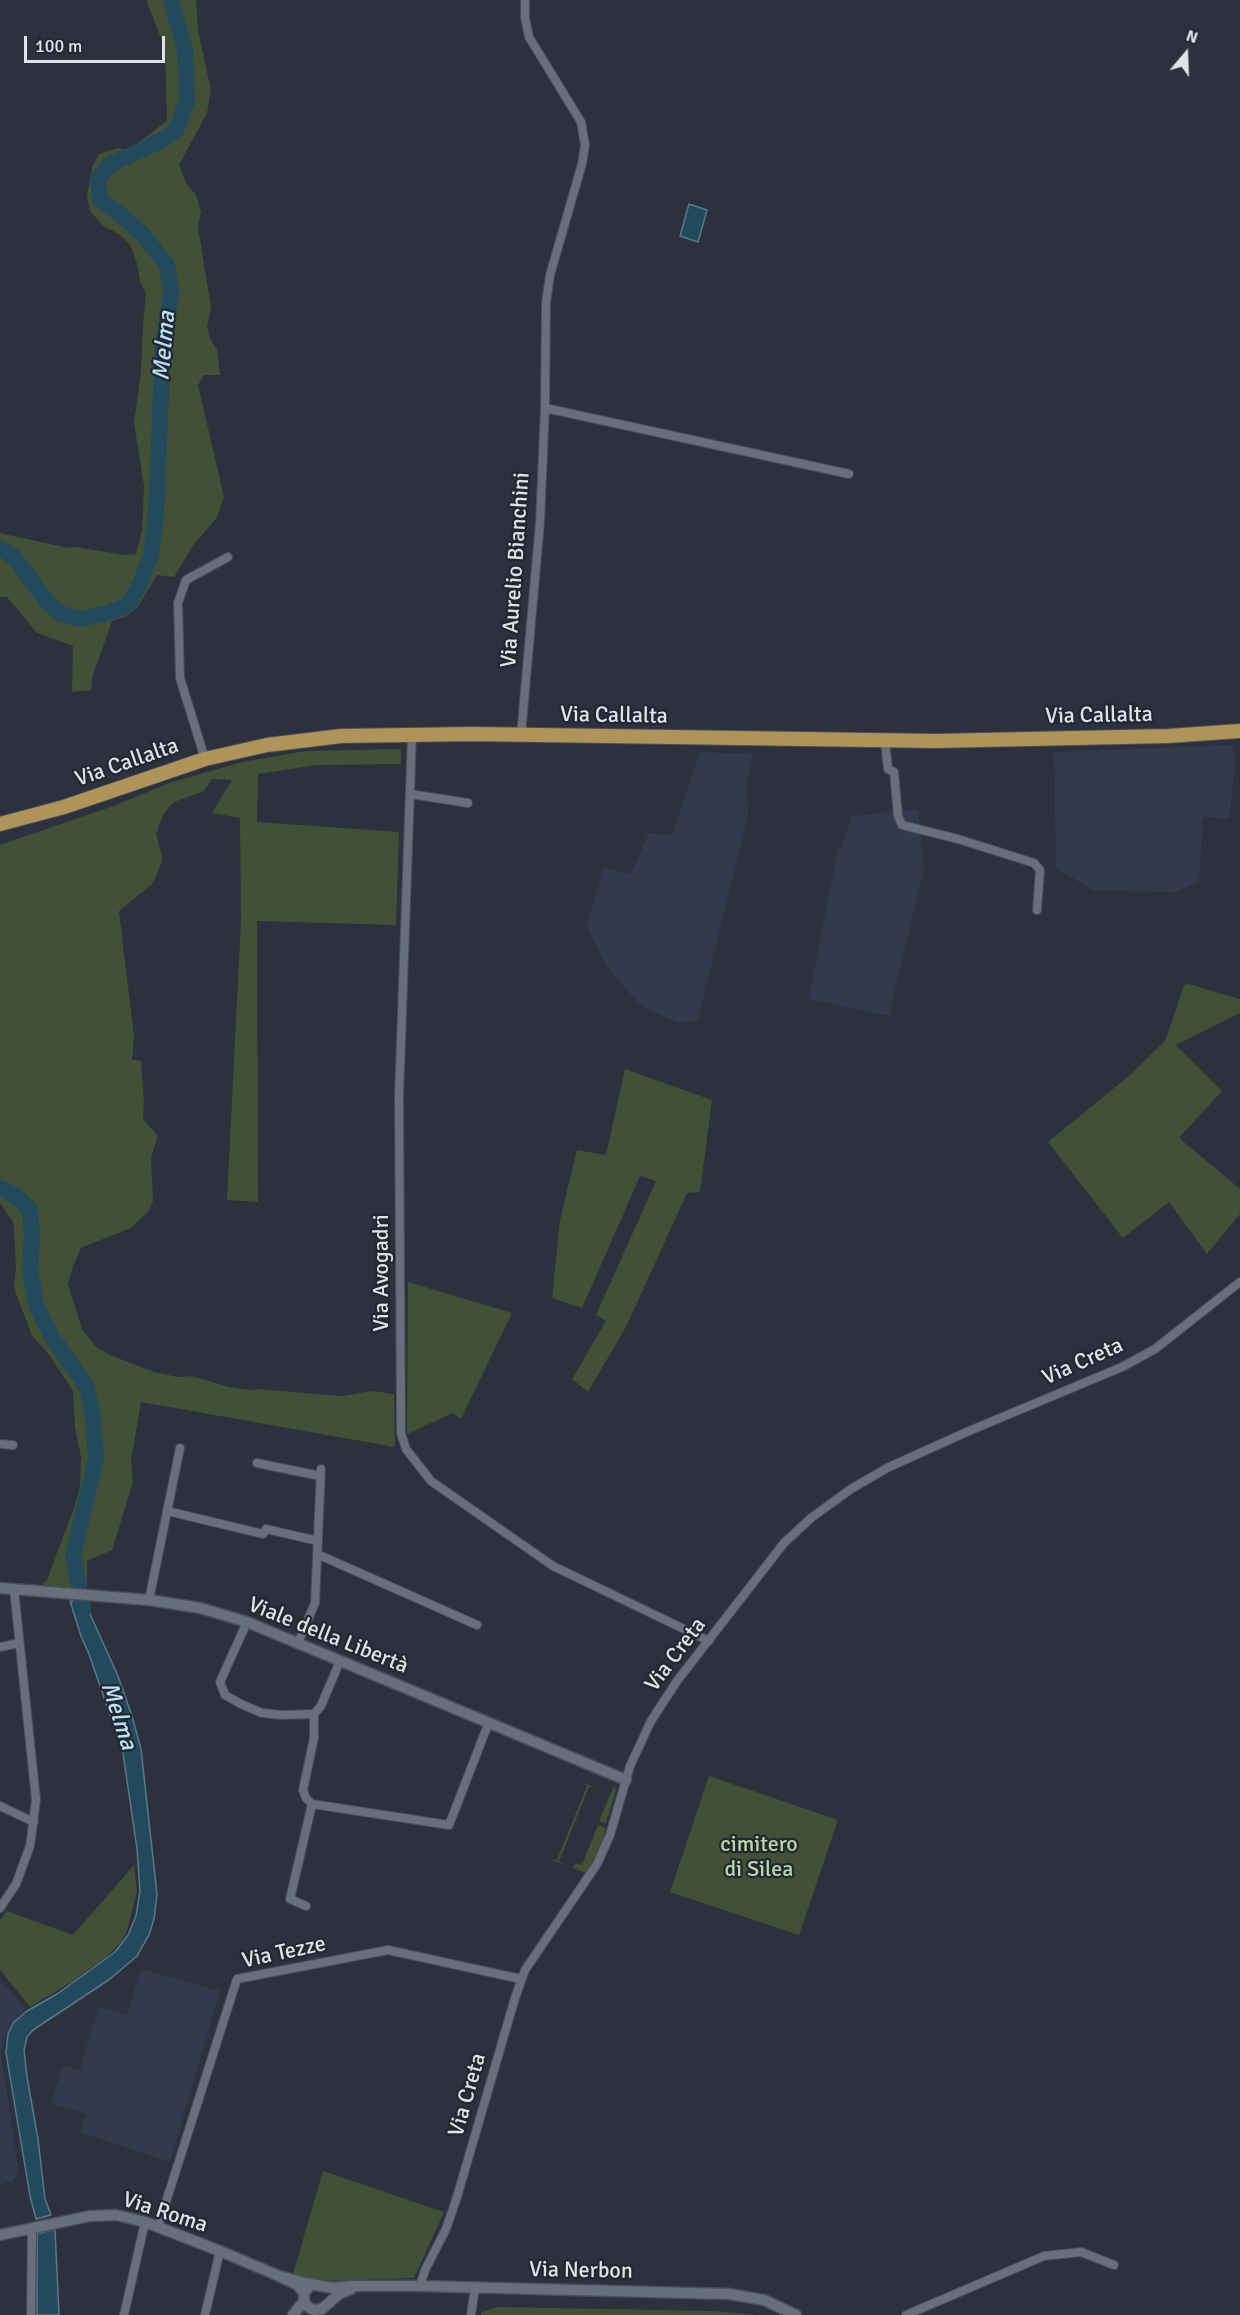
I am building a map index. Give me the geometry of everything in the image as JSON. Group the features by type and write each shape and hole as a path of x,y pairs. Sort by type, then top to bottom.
{"main road":[{"name":"Via Callalta","path":"0,824 64,807 205,759 267,745 341,736 521,735 885,741 1168,736 1240,731"}],"street":[{"name":"Via Aurelio Bianchini","path":"521,735 540,522 545,408 546,303 550,275 582,164 585,145 581,122 529,37 525,18 525,0"},
{"path":"545,408 849,474"},
{"path":"205,759 180,678 178,603 186,580 228,557"},
{"name":"Via Avogadri","path":"412,735 399,1097 401,1432 406,1449 431,1481 553,1566 709,1641"},
{"path":"885,741 888,769 894,772 898,816 902,825 1034,862 1040,870 1037,910"},
{"path":"410,794 468,802"},
{"name":"Via Creta","path":"420,2286 446,2229 457,2197 522,1978 530,1962 597,1864 608,1840 626,1780 646,1729 677,1681 797,1529 851,1489 916,1455 1122,1367 1155,1349 1240,1282"},
{"path":"0,1444 13,1445"},
{"path":"149,1600 180,1448"},
{"path":"257,1463 321,1473 315,1603 298,1643"},
{"path":"167,1511 263,1534 266,1529 318,1541"},
{"path":"317,1554 477,1624"},
{"name":"Viale della Libertà","path":"0,1588 149,1600 200,1608 247,1622 626,1780"},
{"path":"0,1908 16,1884 30,1846 36,1800 14,1589"},
{"path":"247,1622 221,1678 222,1690 230,1699 262,1713 314,1714"},
{"path":"0,1647 19,1642"},
{"path":"340,1661 321,1706 314,1714 314,1738 303,1790 306,1798 312,1804 449,1825 489,1722"},
{"path":"306,1906 290,1899 312,1804"},
{"path":"0,1806 34,1822"},
{"name":"Via Tezze","path":"158,2227 237,1979 388,1950 522,1978"},
{"name":"Via Roma","path":"0,2235 105,2215 145,2222 311,2291"},
{"path":"124,2315 145,2222"},
{"path":"31,2315 32,2229"},
{"path":"205,2315 219,2251"},
{"path":"906,2315 1044,2256 1081,2252 1114,2265"},
{"name":"Via Nerbon","path":"311,2313 322,2309 339,2294 360,2286"},
{"name":"Via Nerbon","path":"311,2291 360,2286 420,2286 729,2294 764,2300 796,2315"},
{"path":"471,2315 475,2288"},
{"path":"311,2291 329,2294 328,2303"},
{"path":"311,2291 308,2307 311,2313"},
{"path":"293,2315 311,2291"}],"shaded area":[{"path":"1233,745 1236,759 1229,819 1203,817 1199,882 1176,892 1094,891 1056,868 1054,752"},
{"path":"700,752 753,754 747,782 748,816 698,1020 678,1023 641,1006 606,966 587,926 603,867 630,875 649,833 672,835"},
{"path":"918,809 924,867 889,1016 809,999 838,847 842,848 852,816"},
{"path":"141,1969 220,1991 170,2162 81,2132 86,2114 51,2104 63,2065 80,2070 98,2007 127,2015"},
{"path":"0,1979 26,2009 8,2027 1,2052 18,2168 14,2180 0,2185"}],"green space":[{"path":"146,0 196,0 198,30 211,90 207,113 179,165 186,183 196,195 201,212 198,227 211,308 207,327 217,350 220,375 204,375 198,385 224,497 216,519 194,544 174,577 157,575 137,608 126,617 112,621 92,678 91,690 72,692 73,646 37,633 7,597 0,597 0,533 68,548 76,547 125,555 136,554 142,530 144,486 134,423 141,371 146,293 140,282 137,263 130,245 119,234 103,226 90,211 87,197 92,167 99,154 117,148 128,150 167,121 165,48"},
{"path":"401,749 401,764 317,765 258,774 257,822 399,832 396,925 257,921 258,1202 227,1200 241,922 240,818 212,813 232,780 212,779 204,791 174,802 164,813 156,834 162,856 155,879 151,885 119,911 134,1037 132,1059 141,1061 143,1119 158,1136 151,1157 153,1201 148,1212 131,1228 81,1248 68,1284 82,1329 96,1347 110,1355 154,1372 177,1377 192,1376 229,1387 251,1390 342,1396 372,1391 394,1394 395,1447 141,1402 131,1461 133,1482 112,1550 87,1561 87,1589 42,1585 47,1580 74,1508 80,1486 81,1457 75,1427 73,1391 48,1353 32,1336 14,1288 16,1268 13,1222 0,1203 0,845 116,805 169,783 242,762 306,751"},
{"path":"1185,983 1240,999 1240,1013 1176,1045 1222,1091 1179,1138 1240,1189 1240,1214 1207,1254 1169,1202 1123,1238 1048,1142 1130,1075 1165,1041"},
{"path":"625,1069 712,1100 700,1192 687,1193 626,1327 588,1392 572,1379 606,1321 596,1315 656,1181 640,1176 582,1308 552,1298 560,1220 577,1150 606,1155"},
{"path":"408,1282 512,1313 461,1419 453,1413 407,1434"},
{"name":"cimitero di Silea","path":"709,1776 838,1820 799,1935 670,1892"},
{"path":"581,1782 596,1788 589,1787 559,1861 565,1865 550,1859 557,1860 587,1786"},
{"path":"614,1786 616,1790 606,1823 599,1821"},
{"path":"598,1825 606,1828 600,1848 586,1873 573,1868 575,1863 582,1865"},
{"path":"134,1865 137,1892 127,1931 120,1943 107,1956 73,1981 30,2007 0,1970 0,1920 7,1911 73,1935"},
{"path":"323,2171 444,2212 414,2278 318,2281 293,2274"},
{"path":"497,2307 714,2311 756,2315 481,2315 482,2312"}],"water":[{"path":"689,204 707,210 698,242 680,236"},
{"path":"70,1601 89,1603 90,1614 118,1676 132,1716 141,1749 157,1894 154,1919 149,1935 137,1956 110,1979 33,2030 27,2037 24,2050 27,2077 38,2139 45,2199 51,2215 36,2219 30,2196 6,2053 8,2034 13,2023 27,2011 57,1994 115,1952 128,1935 136,1916 140,1891 137,1849 123,1753"},
{"path":"55,2229 59,2315 37,2315 37,2234"}],"waterway":[{"name":"Melma","path":"0,548 14,557 48,603 61,614 81,619 108,613 128,605 139,586 151,556 156,512 163,347 171,293 167,265 143,235 100,200 98,179 109,165 176,131 187,100 185,50 171,0"},
{"name":"Melma","path":"0,1188 16,1196 30,1210 32,1235 30,1268 36,1305 52,1337 87,1387 93,1417 96,1458 73,1556 83,1610"}]}
